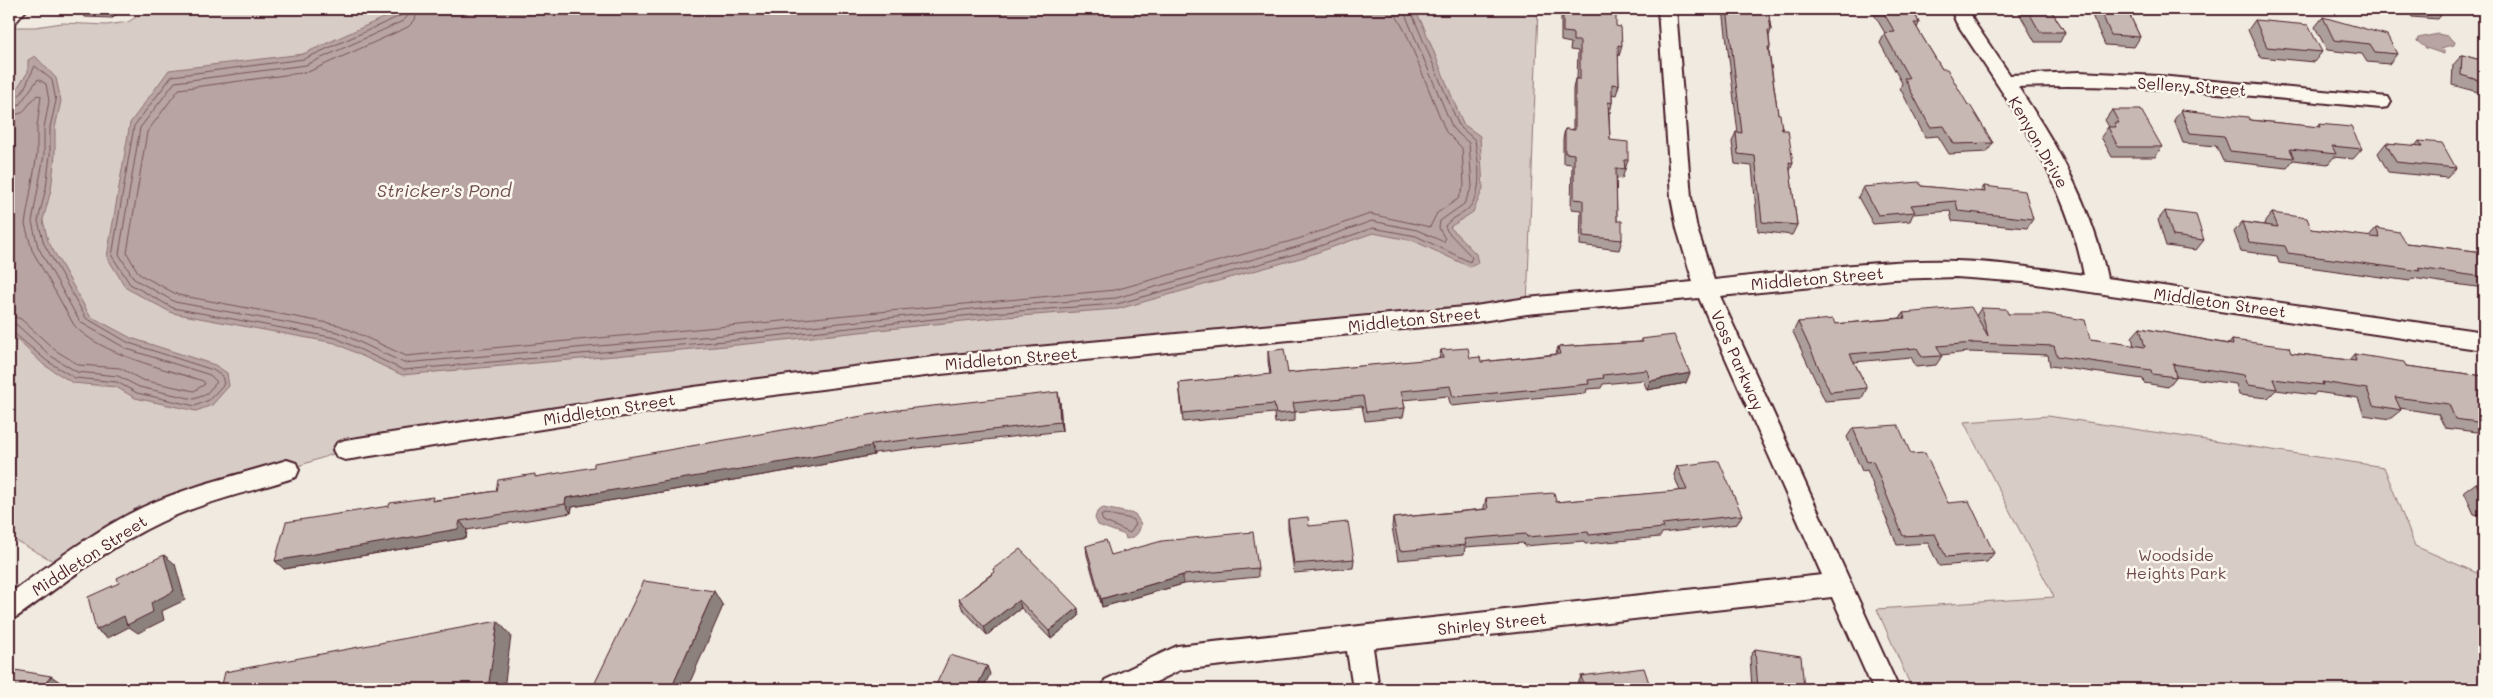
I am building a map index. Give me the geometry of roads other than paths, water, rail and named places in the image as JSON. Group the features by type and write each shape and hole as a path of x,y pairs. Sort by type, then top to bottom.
{"street":[{"path":"9,18 18,9"},
{"name":"Voss Parkway","path":"1667,9 1681,198 1687,229 1706,288 1886,689"},
{"name":"Kenyon Drive","path":"1960,9 1965,22 2066,186 2082,224 2097,284"},
{"name":"Sellery Street","path":"2003,81 2079,78 2150,82 2381,102"},
{"name":"Middleton Street","path":"345,450 694,396 941,365 1475,314 1527,306 1893,271 1956,268 2097,284 2484,341"},
{"name":"Middleton Street","path":"9,608 90,551 151,514 201,495 287,470"},
{"name":"Shirley Street","path":"1115,689 1177,658 1839,585"},
{"path":"1358,638 1366,689"}],"water":[{"name":"Stricker's Pond","path":"403,9 1414,9 1423,25 1463,124 1480,136 1483,189 1473,212 1450,227 1476,254 1478,263 1470,267 1414,241 1373,233 1304,257 1118,309 992,318 737,345 402,375 335,343 172,313 126,288 107,257 130,123 169,70 303,54"},
{"path":"2438,34 2447,36 2455,42 2454,45 2440,48 2444,50 2444,54 2426,48 2417,41 2418,38"},
{"path":"35,56 56,78 61,101 55,128 55,155 51,190 43,220 48,241 90,316 131,338 215,365 227,373 229,386 212,405 196,411 135,398 116,387 73,383 44,365 9,332 9,100 28,72 28,60"},
{"path":"1103,508 1135,514 1141,524 1138,533 1126,539 1125,535 1098,525 1095,518 1097,512"}],"park label":[{"name":"Woodside Heights Park","path":"2176,563"}]}
